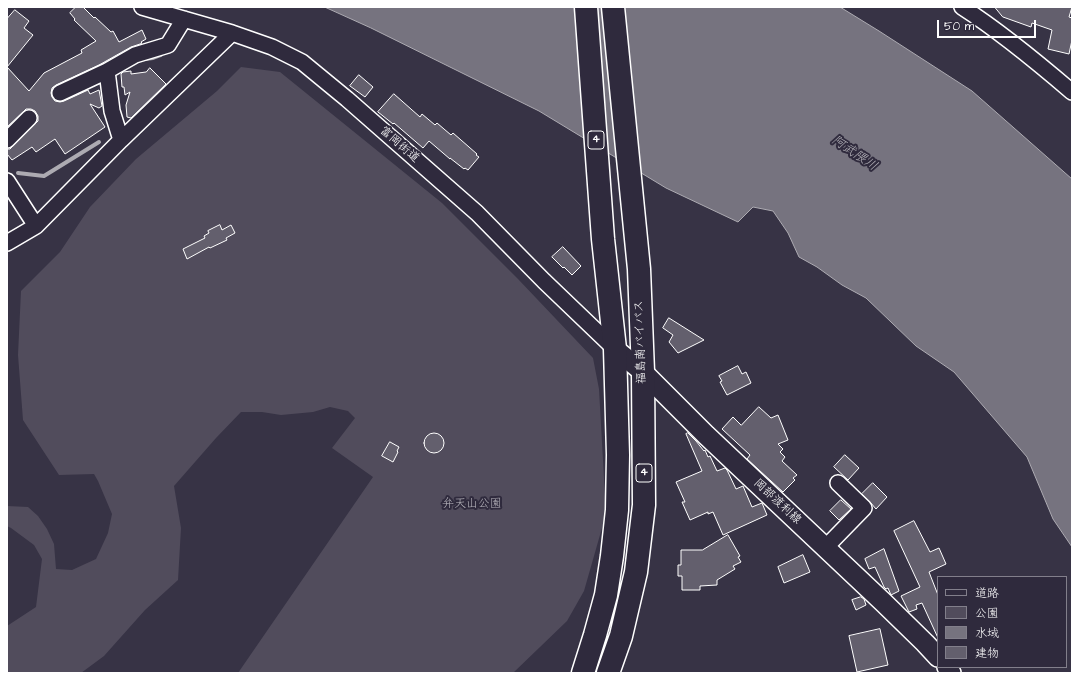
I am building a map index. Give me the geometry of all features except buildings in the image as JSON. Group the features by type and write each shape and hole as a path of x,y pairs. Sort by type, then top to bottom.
{"highway":[{"name":"4","path":"583,673 606,595 617,510 618,455 614,349 586,7"},
{"name":"福島南バイパス","path":"608,673 621,636 636,572 644,505 643,372 639,269 613,7"}],"main road":[{"name":"岡部渡利線","path":"614,349 643,372 706,435 937,656"}],"street":[{"name":"富岡街道","path":"142,7 232,33 272,47 308,66 348,99 477,213 614,349"},
{"path":"962,7 1024,50 1072,92"},
{"path":"60,93 107,71 135,55 168,45 184,19"},
{"path":"7,243 36,226 121,140 232,33"},
{"path":"107,71 112,112 121,140"},
{"path":"7,140 29,118"},
{"path":"7,181 36,226"},
{"path":"825,548 864,508 838,483"}],"green space":[{"name":"弁天山公園","path":"241,67 280,72 442,203 518,279 593,358 599,389 606,514 584,591 567,621 513,673 238,673 373,477 332,448 355,418 348,411 330,407 313,412 281,415 262,412 241,412 174,486 181,528 178,580 145,610 104,656 81,673 7,673 7,626 36,607 42,559 34,545 7,526 7,506 28,507 38,516 47,529 54,544 56,569 72,570 96,559 108,533 112,514 94,474 59,475 23,420 18,355 21,291 60,252 90,207 136,159 217,91"}],"water":[{"name":"阿武隈川","path":"325,7 840,7 972,91 1072,179 1072,547 1053,519 1027,457 954,372 916,346 866,298 842,285 817,267 799,257 788,233 773,211 753,207 738,222 666,188 539,111 371,28"}],"waterway":[{"path":"145,59 161,55"},
{"path":"18,173 44,176 99,142"}]}
